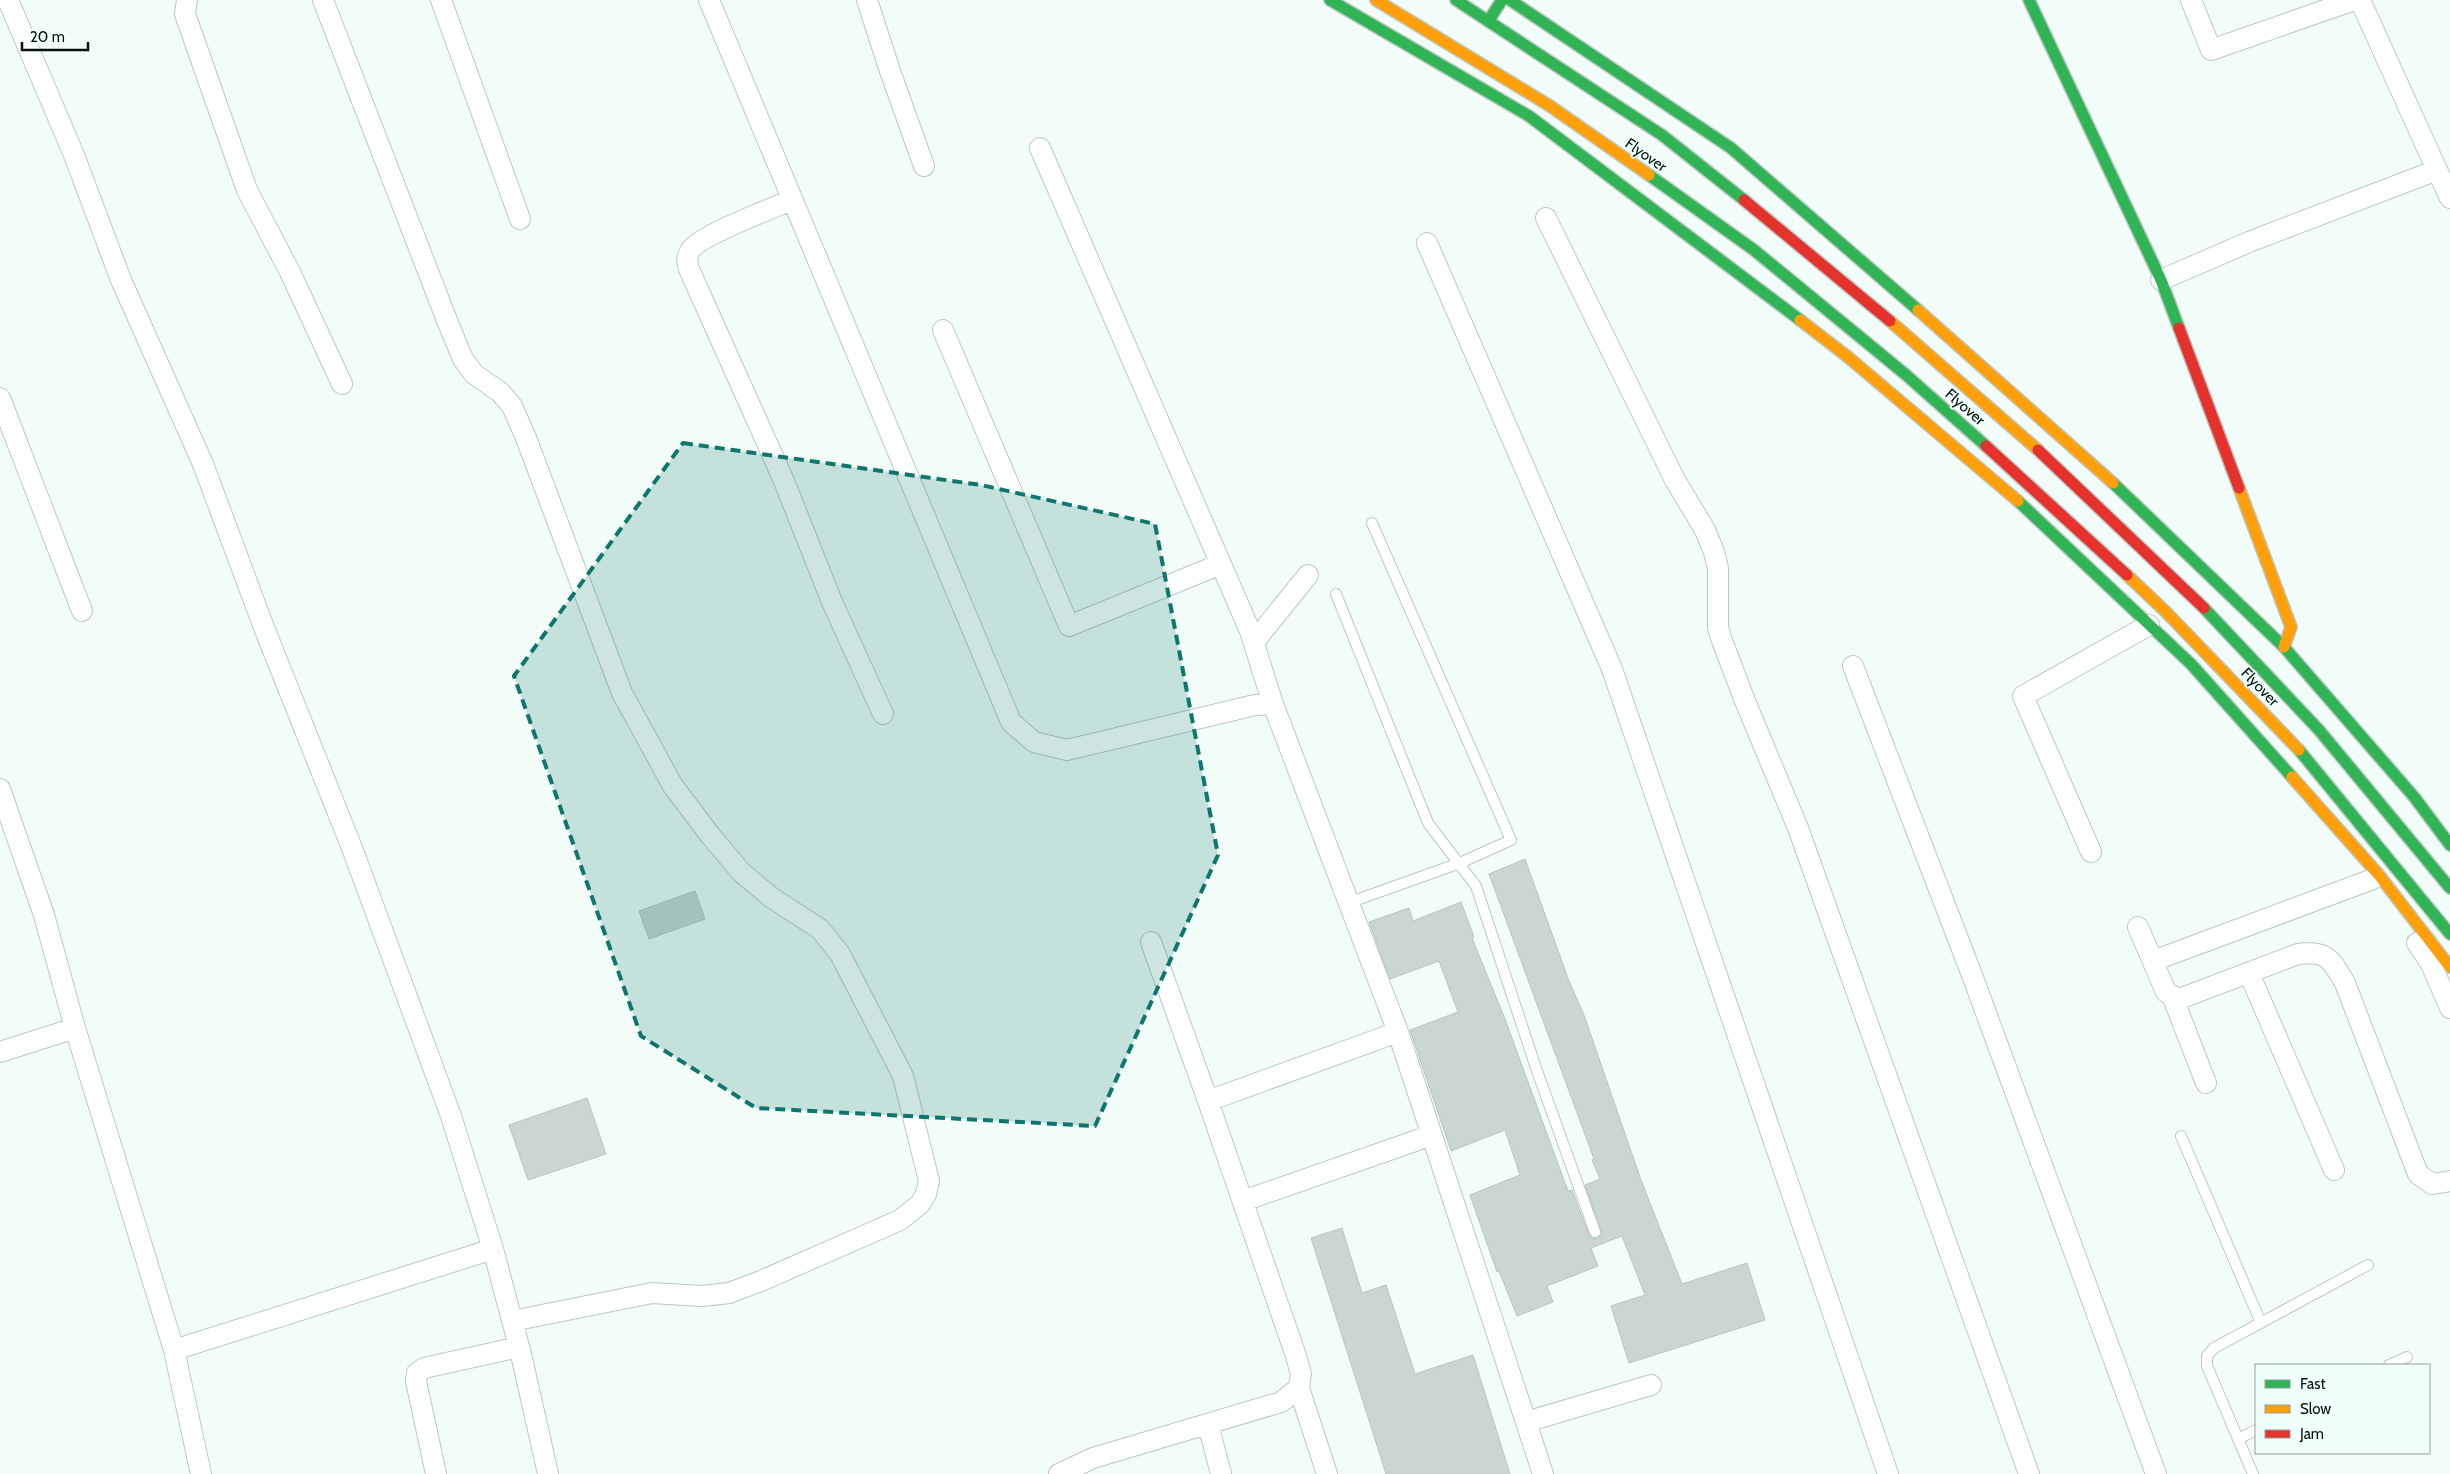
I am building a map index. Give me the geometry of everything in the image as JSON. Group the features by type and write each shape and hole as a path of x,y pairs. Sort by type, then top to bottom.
{"street":[{"path":"8,0 74,155 121,280 203,464 263,624 352,848 451,1116 493,1249 519,1347 548,1474"},
{"path":"187,0 185,14 247,190 290,272 342,384"},
{"path":"323,0 463,359 474,374 500,392 512,406 526,438 622,693 673,786 710,835 741,872 772,898 820,929 840,954 903,1076 929,1182 926,1194 920,1204 900,1220 761,1282 729,1293 702,1296 652,1293 512,1321"},
{"path":"441,0 520,219"},
{"path":"709,0 1011,722 1034,742 1067,750 1254,705 1273,704"},
{"path":"866,0 924,166"},
{"path":"1330,0 1529,116 1832,345 2037,516 2191,664 2376,877 2450,967"},
{"name":"Flyover","path":"1376,0 1550,106 1647,174 1754,250 1905,374 2036,489 2180,626 2294,743 2450,934"},
{"name":"Flyover","path":"1456,0 1530,46 1662,134 1923,348 2061,471 2194,599 2319,730 2450,888"},
{"path":"1489,20 1502,0"},
{"path":"1510,0 1731,148 1842,242 2095,466 2284,648 2415,798 2450,845"},
{"path":"2029,0 2161,280 2291,628 2284,648"},
{"path":"2191,0 2211,50 2354,0"},
{"path":"2360,0 2450,198"},
{"path":"1040,148 1254,642 1273,704 1398,1032 1543,1474"},
{"path":"2161,280 2249,242 2437,170"},
{"path":"792,200 705,238 691,249 686,258 689,269 744,395 784,481 832,602 883,714"},
{"path":"1546,218 1675,480 1705,530 1714,552 1718,568 1718,627 1745,701 1798,828 2029,1474"},
{"path":"1427,243 1612,670 1888,1474"},
{"path":"943,330 1069,626 1221,564"},
{"path":"0,398 82,611"},
{"path":"1254,642 1308,575"},
{"path":"2091,852 2023,696 2150,625"},
{"path":"1853,666 1972,975 2156,1474"},
{"path":"0,789 44,915 75,1028 174,1350 201,1474"},
{"path":"2153,960 2376,877"},
{"path":"2376,877 2431,964 2450,1008"},
{"path":"2138,928 2166,992 2173,998 2206,1084"},
{"path":"1151,942 1296,1356 1300,1374 1299,1388 1327,1474"},
{"path":"2173,998 2179,999 2298,954 2315,952 2330,959 2345,983 2418,1174 2432,1184 2450,1181"},
{"path":"2249,973 2334,1170"},
{"path":"0,1052 75,1028"},
{"path":"1208,1101 1398,1032"},
{"path":"1243,1201 1432,1135"},
{"path":"174,1350 493,1249"},
{"path":"436,1474 416,1381 417,1373 424,1368 519,1347"},
{"path":"1526,1422 1652,1385"},
{"path":"1059,1474 1093,1458 1281,1402 1299,1388"},
{"path":"1208,1424 1221,1474"}],"lane":[{"path":"1348,903 1460,863 1512,840 1372,524"},
{"path":"1336,594 1428,823 1476,886 1536,1068 1595,1232"},
{"path":"2181,1136 2261,1323"},
{"path":"2253,1474 2207,1366 2207,1356 2214,1348 2368,1265"},
{"path":"2391,1364 2407,1357"},
{"path":"2238,1439 2255,1430"}],"highlighted area":[{"path":"683,443 981,485 1155,524 1218,855 1095,1126 756,1108 641,1036 514,676"}],"building":[{"path":"1525,859 1569,981 1584,1015 1641,1180 1682,1284 1747,1263 1765,1320 1629,1363 1611,1306 1645,1295 1622,1236 1591,1248 1598,1266 1547,1286 1553,1302 1517,1316 1499,1271 1497,1272 1470,1195 1520,1175 1505,1130 1451,1151 1410,1030 1458,1012 1439,961 1390,979 1369,922 1409,908 1413,921 1461,902 1474,937 1472,938 1505,1019 1568,1191 1572,1190 1589,1235 1593,1239 1598,1238 1602,1234 1585,1185 1600,1179 1489,874"},
{"path":"695,891 705,919 649,939 639,911"},
{"path":"587,1098 606,1154 528,1180 509,1125"},
{"path":"1342,1228 1362,1293 1386,1285 1415,1374 1473,1355 1510,1474 1386,1474 1311,1238"}],"traffic: fast":[{"path":"1330,0 1529,116 1800,320"},
{"path":"1456,0 1662,135 1744,200"},
{"path":"1489,20 1502,0"},
{"path":"1510,0 1731,148 1918,310"},
{"path":"2029,0 2161,280 2179,328"},
{"path":"1649,175 1754,250 1905,374 1986,446"},
{"path":"2113,483 2284,647 2415,798 2450,845"},
{"path":"2018,501 2191,664 2292,777"},
{"path":"2204,608 2319,730 2450,888"},
{"path":"2299,750 2450,934"}],"traffic: slow":[{"path":"1376,0 1550,106 1649,175"},
{"path":"1918,310 2113,483"},
{"path":"1800,320 1848,357 2018,501"},
{"path":"1890,321 2038,450"},
{"path":"2239,488 2291,627 2284,647"},
{"path":"2127,575 2166,612 2299,750"},
{"path":"2292,777 2379,875 2450,967"}],"traffic: jam":[{"path":"1744,200 1890,321"},
{"path":"2179,328 2239,488"},
{"path":"1986,446 2127,575"},
{"path":"2038,450 2204,608"}]}
